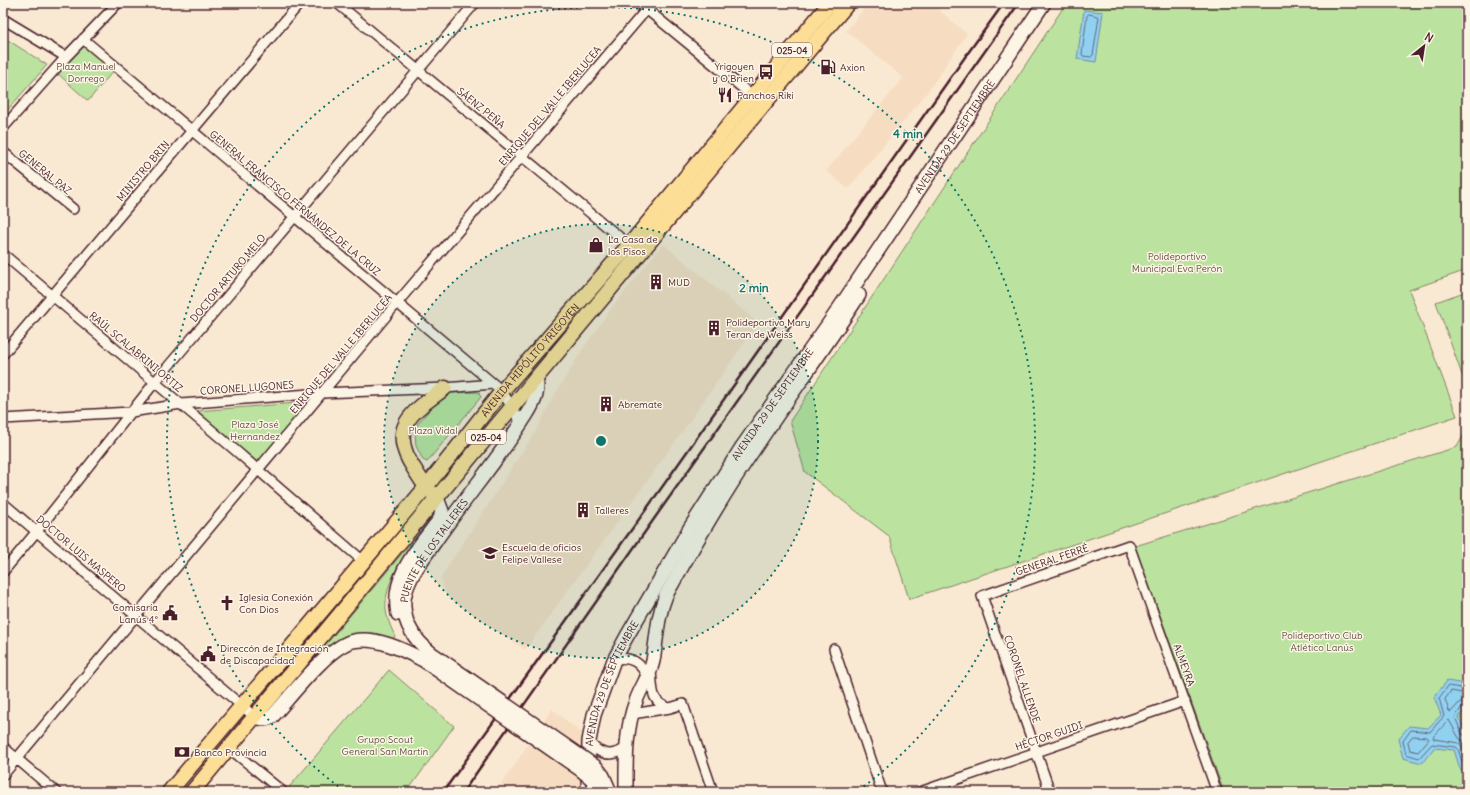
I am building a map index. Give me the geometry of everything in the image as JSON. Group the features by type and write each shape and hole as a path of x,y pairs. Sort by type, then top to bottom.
{"main road":[{"name":"AVENIDA HIPÓLITO YRIGOYEN","path":"192,792 536,378 758,101 830,3"},
{"name":"AVENIDA HIPÓLITO YRIGOYEN","path":"169,792 421,492 498,388 848,3"},
{"path":"437,498 421,492 405,455 403,429 406,422 419,408 445,388"}],"street":[{"path":"3,128 66,57 118,3"},
{"name":"MINISTRO BRIN","path":"3,354 300,3"},
{"name":"SÁENZ PEÑA","path":"337,3 629,245"},
{"name":"DOCTOR ARTURO MELO","path":"3,572 155,382 293,216 475,3"},
{"name":"AVENIDA 29 DE SEPTIEMBRE","path":"588,792 589,741 594,715 614,660 690,528 738,454 834,316 1044,3"},
{"name":"AVENIDA 29 DE SEPTIEMBRE","path":"626,792 626,748 632,714 636,700 649,674 661,608 666,595 711,517 754,449 806,374 1054,3"},
{"path":"646,5 758,101"},
{"name":"ENRIQUE DEL VALLE IBERLUCEA","path":"3,775 522,156 646,5"},
{"path":"3,19 66,57"},
{"name":"GENERAL FRANCISCO FERNÁNDEZ DE LA CRUZ","path":"83,39 498,388 512,406 521,423"},
{"name":"GENERAL PAZ","path":"3,152 73,209"},
{"name":"RAÚL SCALABRINI ORTIZ","path":"3,254 259,470 363,561"},
{"name":"PUENTE DE LOS TALLERES","path":"423,660 404,636 400,624 396,597 397,586 410,560 443,522 521,423 534,403 537,394 538,386 536,378"},
{"name":"CORONEL LUGONES","path":"3,419 131,412 181,404 322,393 445,388 498,388"},
{"name":"PUENTE DE LOS TALLERES","path":"437,498 442,511 443,522 411,578 406,592 404,607 407,622 414,636 420,644 431,653 596,767 603,776 610,792"},
{"name":"DOCTOR LUIS MASPERO","path":"3,503 255,717"},
{"name":"GENERAL FERRÉ","path":"982,596 1129,545"},
{"name":"ALMEYRA","path":"1129,545 1217,792"},
{"name":"CORONEL ALLENDE","path":"982,596 1050,792"},
{"name":"PUENTE DE LOS TALLERES","path":"255,717 263,719 273,716 326,657 344,644 364,640 383,643 396,646 423,660 581,770 592,779 599,792"},
{"path":"834,649 882,792"},
{"path":"614,660 620,658 632,660 642,667 649,674 655,699 661,705 670,708"},
{"name":"HÉCTOR GUIDI","path":"920,792 1185,700"},
{"path":"632,714 670,708 682,704 713,792"},
{"path":"589,741 597,750 609,754 626,748"},
{"path":"3,747 56,792"},
{"path":"229,748 283,792"}],"shaded area":[{"path":"869,3 931,3 967,34 929,90 848,189 826,171 903,78 846,31"},
{"path":"663,244 758,323 687,425 525,650 447,597 441,577 536,431 554,396 583,349 611,309"},
{"path":"552,709 591,740 581,783 581,792 496,792"}],"green space":[{"name":"Polideportivo Municipal Eva Perón","path":"1068,3 1467,3 1467,270 1409,290 1457,416 909,599 889,536 805,472 790,421 1065,5"},
{"name":"Plaza Manuel Dorrego","path":"3,37 47,65 3,115"},
{"name":"Plaza Manuel Dorrego","path":"84,44 115,69 88,101 57,73"},
{"path":"1467,291 1467,389 1436,302"},
{"name":"Plaza Vidal","path":"478,392 481,397 427,462 423,460 416,446 415,434 418,423 433,406 451,393"},
{"name":"Plaza José Hernandez","path":"309,402 258,463 197,411"},
{"name":"Polideportivo Club Atlético Lanús","path":"1467,429 1467,792 1224,792 1135,546 1457,447"},
{"path":"431,519 415,540 392,577 386,603 387,616 395,636 393,639 359,636 292,685"},
{"name":"Grupo Scout General San Martín","path":"389,670 454,726 407,792 285,792"}],"water":[{"path":"1084,10 1103,12 1096,62 1077,59"},
{"path":"1447,681 1465,684 1467,689 1467,707 1459,717 1467,736 1467,770 1460,769 1454,750 1434,748 1422,763 1403,758 1398,739 1409,726 1428,728 1441,715 1434,697"}],"railway":[{"path":"443,792 660,490 1004,3"},
{"path":"463,792 1019,3"}],"place":[{"name":"Axion","path":"828,67"},
{"name":"Yrigoyen y O'Brien","path":"766,72"},
{"name":"Panchos Riki","path":"725,95"},
{"name":"La Casa de los Pisos","path":"596,245"},
{"name":"MUD","path":"656,282"},
{"name":"Polideportivo Mary Teran de Weiss","path":"714,328"},
{"name":"Abremate","path":"606,404"},
{"name":"Talleres","path":"583,510"},
{"name":"Escuela de oficios Felipe Vallese","path":"490,553"},
{"name":"Iglesia Conexión Con Dios","path":"227,603"},
{"name":"Comisaría Lanús 4°","path":"170,613"},
{"name":"Direccón de Integración de Discapacidad","path":"208,654"},
{"name":"Banco Provincia","path":"182,752"}]}
